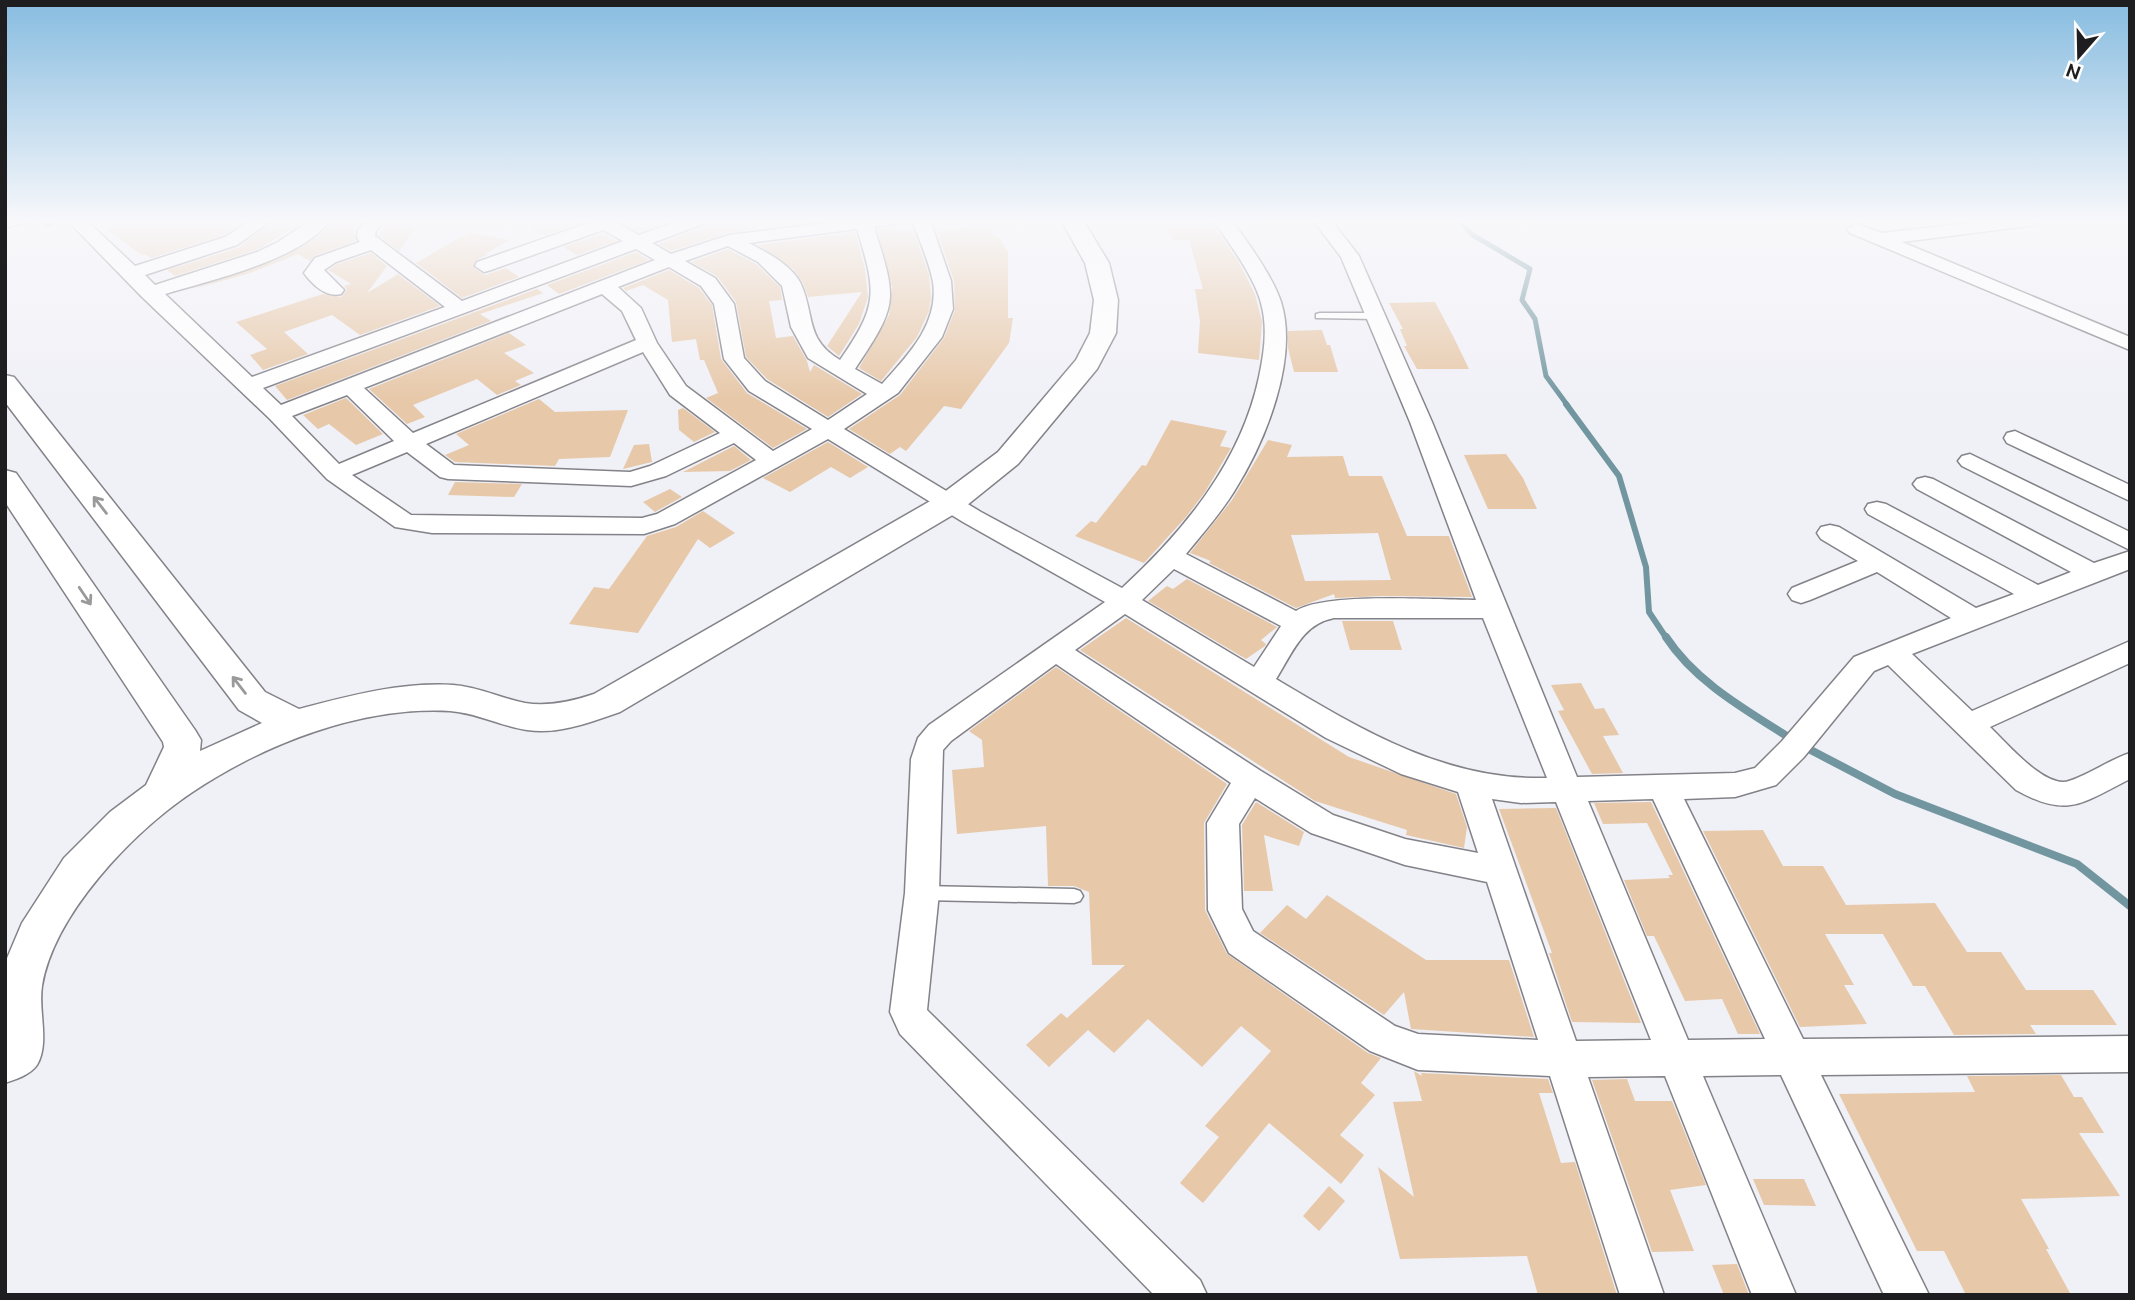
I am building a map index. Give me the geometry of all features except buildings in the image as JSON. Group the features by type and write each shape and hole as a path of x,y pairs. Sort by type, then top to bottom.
{"street":[{"path":"137,281 278,414 335,474 404,522 432,525 644,526 666,519 830,429 890,388 932,337 943,309 942,281"},
{"path":"149,293 187,281"},
{"path":"322,281 334,290"},
{"path":"423,281 458,308"},
{"path":"249,386 532,281"},
{"path":"278,414 619,281"},
{"path":"706,281 723,304 734,359 757,386 950,503 1124,601 1336,730 1412,766 1471,784 1521,791 1735,785 1765,777 1800,742 1864,664 1891,651 2130,559"},
{"path":"788,281 791,284 801,327 815,354 882,393"},
{"path":"843,371 870,329 879,305 880,281"},
{"path":"5,1061 19,1051 20,984 48,914 97,849 162,792 249,741 294,723 360,705 423,698 480,702 529,717 582,712 607,703 950,503 1008,458 1088,363 1103,333 1106,300 1101,281"},
{"path":"1185,1295 913,1023 908,1012 922,893 926,759 929,747 940,733 1124,601 1171,557 1224,489 1263,410 1276,345 1271,302 1260,281"},
{"path":"1361,281 1421,422 1493,609 1774,1295"},
{"path":"1980,281 2130,344"},
{"path":"605,286 631,308 647,343 678,390 772,461"},
{"path":"335,474 647,343"},
{"path":"5,383 252,701 294,723"},
{"path":"350,386 410,443 448,472 631,478 658,471 736,434"},
{"path":"2015,438 2130,494"},
{"path":"1970,461 2130,542"},
{"path":"5,479 182,740 183,747 162,792"},
{"path":"1925,484 2091,573"},
{"path":"1877,509 2035,595"},
{"path":"1829,533 1974,619"},
{"path":"1171,557 1297,623"},
{"path":"1801,594 1878,562"},
{"path":"1258,684 1297,623 1312,613 1334,609 1493,609"},
{"path":"1056,651 1250,780 1322,824 1405,852 1499,871"},
{"path":"1891,651 2027,781 2043,790 2069,795 2130,765"},
{"path":"1968,725 2130,651"},
{"path":"1250,780 1223,823 1225,910 1241,942 1382,1039 1419,1052 1563,1059 2130,1054"},
{"path":"1471,784 1642,1295"},
{"path":"1662,786 1907,1295"}],"lane":[{"path":"1320,316 1376,316"},
{"path":"922,893 1074,895"}],"waterway":[{"path":"1527,281 1522,300 1535,319 1546,376 1568,406"},
{"path":"1566,404 1619,476 1646,567 1649,612 1667,639"},
{"path":"1666,637 1692,668 1724,695 1793,740"},
{"path":"1803,746 1895,794 2077,864 2130,906"}]}
